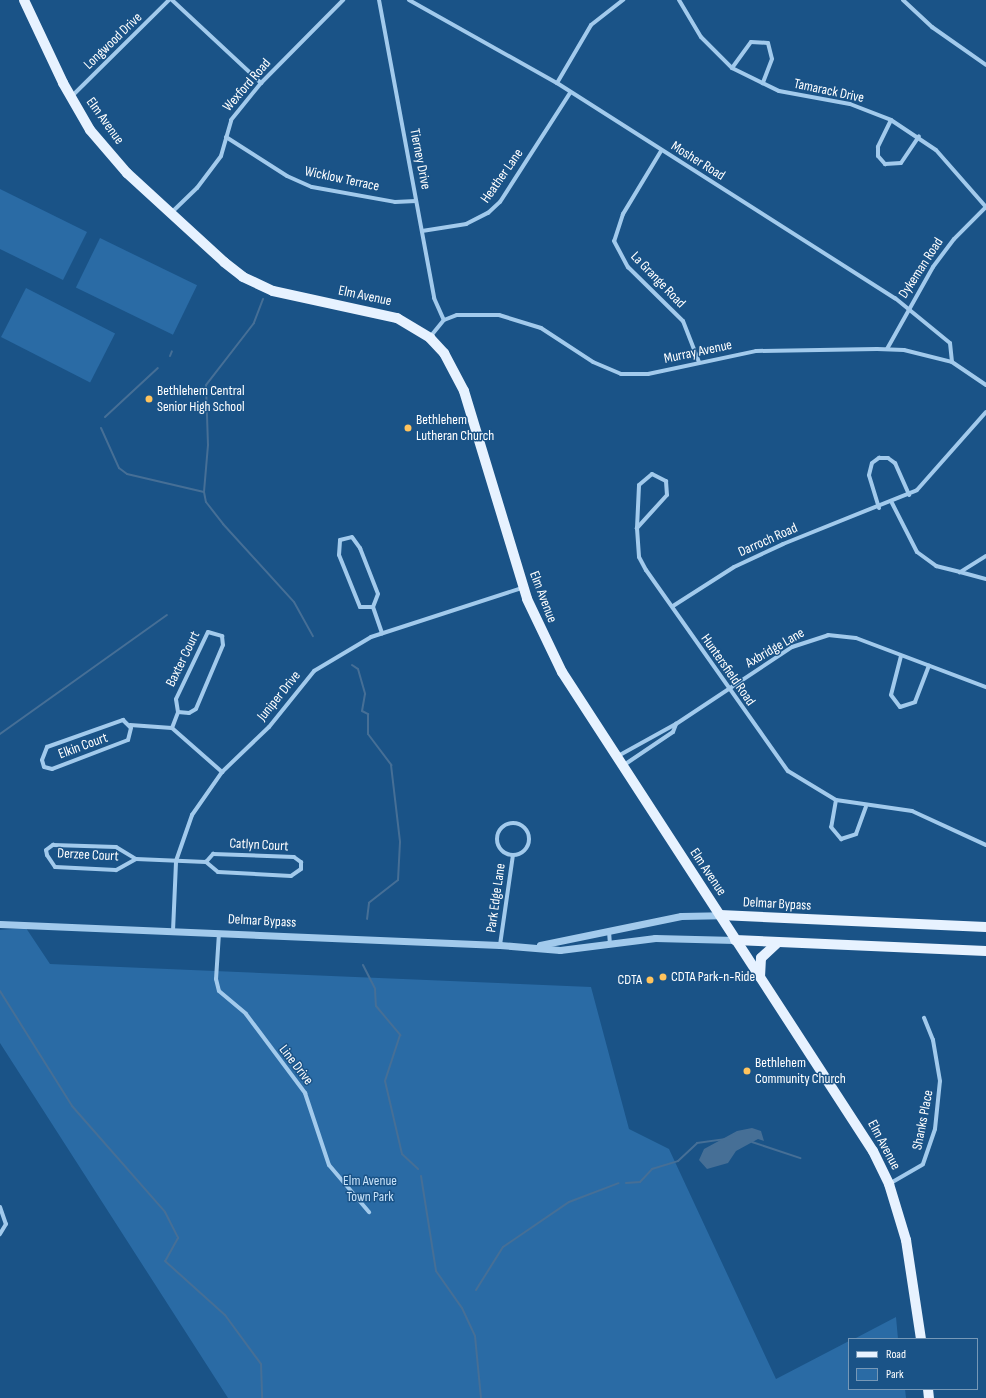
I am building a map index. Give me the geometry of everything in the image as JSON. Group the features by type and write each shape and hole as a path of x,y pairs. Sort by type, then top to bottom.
{"main road":[{"name":"Elm Avenue","path":"24,0 71,97 90,130 122,168 224,262 257,285 297,298 382,312 430,338 454,368 464,391 523,588 562,672 616,758 862,1132 889,1184 906,1240 921,1338"},
{"name":"Delmar Bypass","path":"720,914 986,927"},
{"name":"Delmar Bypass","path":"735,940 986,951"},
{"path":"760,977 761,958 778,942"}],"street":[{"name":"Longwood Drive","path":"71,97 170,0"},
{"path":"170,0 261,83"},
{"name":"Wexford Road","path":"171,213 197,188 221,156 231,120 261,83 343,0"},
{"name":"Tierney Drive","path":"379,0 434,298 444,320"},
{"name":"Mosher Road","path":"409,0 556,83 909,307 950,343 952,362"},
{"path":"556,83 591,25 623,0"},
{"name":"Tamarack Drive","path":"679,0 701,37 732,68 788,94 850,104 891,120 919,136 986,207"},
{"path":"903,0 932,27 986,65"},
{"path":"732,68 751,42 768,43 772,59 763,83"},
{"name":"Heather Lane","path":"422,231 466,224 488,213 500,202 570,93"},
{"path":"891,120 878,147 878,156 885,164 901,163 919,136"},
{"name":"Wicklow Terrace","path":"226,137 287,176 312,187 395,202 416,201"},
{"name":"La Grange Road","path":"661,151 623,214 614,241 628,266 683,321 699,362"},
{"name":"Dykeman Road","path":"887,349 909,307 954,239 986,207"},
{"name":"Murray Avenue","path":"444,320 471,314 499,315 528,322 593,362 621,374 648,374 756,351 887,349 952,362 986,385"},
{"path":"430,338 444,320"},
{"name":"Darroch Road","path":"673,606 741,564 909,495 924,485 986,412"},
{"path":"879,508 869,474 872,463 879,458 888,458 894,463 909,495"},
{"name":"Huntersfield Road","path":"637,528 667,496 668,484 658,474 648,475 639,485 637,528 639,557 781,764 801,781 836,800 866,807 912,811 986,845"},
{"path":"892,503 917,552 936,566 986,579"},
{"path":"373,607 363,609 355,597 339,555 342,538 352,537 360,548 378,594 373,607 382,633"},
{"path":"960,572 986,556"},
{"name":"Juniper Drive","path":"173,931 176,861 192,815 222,772 269,728 314,671 338,653 382,633 523,588"},
{"name":"Baxter Court","path":"172,728 178,712 176,699 202,641 208,632 217,632 222,636 223,645 196,709 185,714 178,712"},
{"name":"Axbridge Lane","path":"616,758 646,739 676,724 805,640 828,635 856,638 986,687"},
{"path":"901,656 891,695 900,706 915,702 929,666"},
{"name":"Elkin Court","path":"130,726 130,737 125,742 52,769 44,767 42,760 47,747 119,721 130,726 172,728"},
{"name":"Axbridge Lane","path":"622,767 673,732 676,724"},
{"path":"172,728 222,772"},
{"path":"646,739 651,747"},
{"path":"836,800 831,827 841,839 856,834 866,807"},
{"name":"Park Edge Lane","path":"516,823 528,833 529,843 523,852 513,855 500,848 497,838 506,825 516,823"},
{"name":"Derzee Court","path":"136,859 116,870 55,867 48,861 46,850 53,845 116,847 136,859 176,861"},
{"name":"Catlyn Court","path":"176,861 206,862 218,872 291,876 300,872 302,866 298,860 286,856 213,854 206,862"},
{"name":"Park Edge Lane","path":"500,944 513,855"},
{"name":"Delmar Bypass","path":"522,946 553,944 681,916 720,914"},
{"name":"Delmar Bypass","path":"0,924 500,944 560,950 655,938 735,940"},
{"path":"609,931 610,944"},
{"name":"Line Drive","path":"219,933 216,979 219,991 242,1010 305,1093 329,1164 369,1212"},
{"name":"Shanks Place","path":"889,1184 923,1164 935,1129 940,1081 933,1040 924,1018"},
{"path":"0,1207 6,1224 0,1234"}],"green space":[{"path":"0,189 87,232 63,280 0,249"},
{"path":"100,238 197,285 173,335 76,287"},
{"path":"26,288 115,333 90,382 1,337"},
{"name":"Elm Avenue Town Park","path":"26,928 50,964 591,987 629,1129 669,1149 776,1379 848,1342 848,1390 905,1390 906,1398 228,1398 0,1043 0,930"},
{"path":"896,1317 898,1338 856,1338"}],"shaded area":[{"path":"752,1128 761,1131 764,1141 758,1139 736,1151 728,1163 707,1169 699,1160 704,1149 737,1131"}],"waterway":[{"path":"263,299 254,323 206,385 208,445 204,492 206,502 223,524 294,602 313,636"},
{"path":"170,356 172,351"},
{"path":"105,417 158,368"},
{"path":"101,428 119,468 127,474 204,492"},
{"path":"0,734 167,615"},
{"path":"352,665 358,669 365,694 362,711 368,714 368,734 391,765 400,842 398,880 369,903 367,919"},
{"path":"363,965 375,989 376,1006 400,1035 385,1081 402,1154 418,1169"},
{"path":"0,991 72,1106 165,1212 178,1238 165,1261 225,1315 261,1364 262,1398"},
{"path":"626,1183 640,1182 652,1169 678,1161 697,1143 732,1138"},
{"path":"752,1142 800,1158"},
{"path":"421,1176 436,1271 462,1308 475,1336 481,1398"},
{"path":"476,1290 503,1247 569,1202 619,1183"}],"place":[{"name":"Bethlehem Central Senior High School","path":"149,399"},
{"name":"Bethlehem Lutheran Church","path":"408,428"},
{"name":"CDTA Park-n-Ride","path":"663,977"},
{"name":"CDTA","path":"650,980"},
{"name":"Bethlehem Community Church","path":"747,1071"}]}
